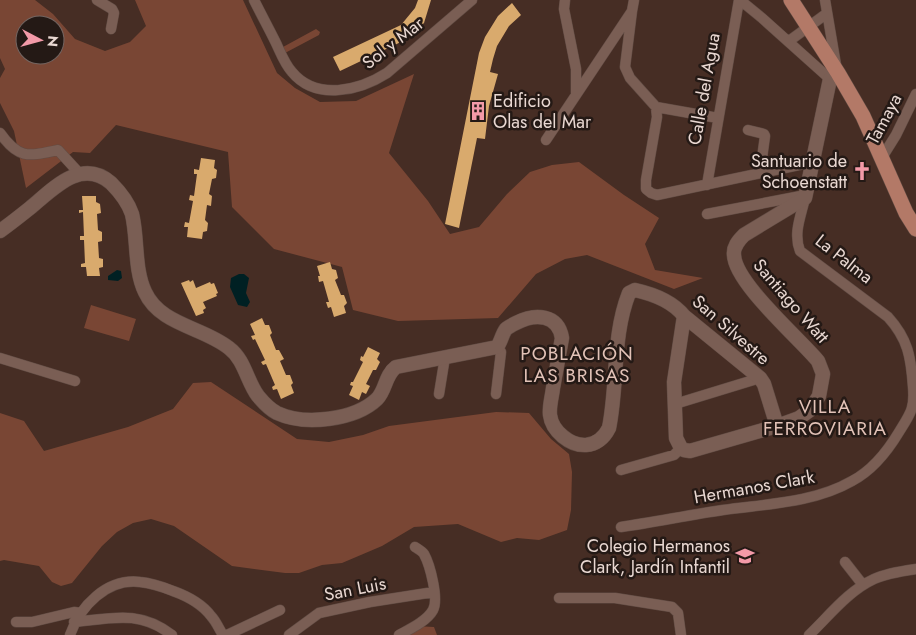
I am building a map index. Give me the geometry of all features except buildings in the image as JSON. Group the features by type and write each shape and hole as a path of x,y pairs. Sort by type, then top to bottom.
{"main road":[{"path":"791,0 808,27 834,76 862,116 906,213 916,229"}],"street":[{"path":"97,0 112,9 114,13 111,29"},
{"name":"Sol y Mar","path":"254,0 292,73 314,87 333,91 349,90 373,82 387,73 472,0"},
{"path":"565,0 564,9 576,70 576,95"},
{"path":"634,0 625,67 630,78 656,106 718,118"},
{"path":"739,0 834,76"},
{"name":"Calle del Agua","path":"707,185 739,0"},
{"path":"824,0 834,76"},
{"path":"546,140 632,11"},
{"path":"789,41 826,14"},
{"path":"576,70 591,75"},
{"name":"La Palma","path":"834,76 796,232 797,243 800,251 888,317 898,328 909,352 915,405"},
{"name":"Tamaya","path":"881,159 896,135 916,94"},
{"path":"656,106 657,117 646,180 646,189 651,193 657,195 814,162"},
{"path":"748,130 764,134 765,136 760,173"},
{"path":"0,133 8,145 28,156 58,150 80,174"},
{"path":"0,231 54,187 72,176 80,174 94,175 108,181 118,190 132,214 136,255 145,292 154,305 167,317 230,348 246,369 256,393 276,413 318,420 354,414 366,408 379,397 390,373 396,367 497,347 500,352 496,394"},
{"path":"707,214 805,196"},
{"name":"Santiago Watt","path":"621,470 674,455 681,448 690,451 777,426 799,418 810,410 819,396 823,374 818,361 748,284 737,267 734,255 736,243 744,235 805,196"},
{"name":"San Silvestre","path":"497,347 506,328 522,320 543,317 557,324 562,338 550,404 550,416 556,430 568,441 584,445 596,443 605,437 609,428 620,328 626,301 632,290 642,291 674,307 760,378 764,384 777,426"},
{"path":"681,448 676,438 675,404 676,366 684,316"},
{"path":"439,394 445,357"},
{"path":"0,358 75,381"},
{"path":"675,404 760,378"},
{"name":"Hermanos Clark","path":"621,527 791,501 813,496 851,482 876,463 895,438 915,405"},
{"path":"399,635 418,624 432,612 436,603 432,574 423,553 415,546"},
{"path":"845,562 863,585"},
{"path":"809,635 839,605 863,585 876,578 916,569"},
{"path":"70,635 78,617 101,592 117,584 139,581 160,586 188,597 210,614 223,635"},
{"name":"San Luis","path":"289,635 319,613 370,602 434,592"},
{"path":"559,598 615,598 672,607 676,610 680,619 681,635"},
{"path":"228,635 280,610"},
{"path":"16,622 32,622 74,612 78,617"},
{"path":"78,617 144,619 160,626 172,635"}],"shaded area":[{"path":"0,0 35,0 54,15 15,15 15,65 65,65 65,28 75,39 105,51 130,42 146,26 135,0 243,0 277,73 295,88 320,102 356,101 414,74 389,153 428,201 450,234 479,227 507,194 530,172 552,165 579,162 659,218 645,244 655,270 703,278 674,289 587,255 565,259 536,274 498,318 398,321 353,310 342,267 274,249 232,207 228,152 116,125 90,153 73,152 26,188 14,131 0,103 0,78 5,69 0,58"},
{"path":"316,29 320,32 319,35 285,53 283,47"},
{"path":"91,305 136,319 129,341 84,328"},
{"path":"211,382 297,439 329,442 363,435 389,426 496,412 529,413 551,439 569,454 572,472 571,510 567,530 539,540 517,538 501,542 458,524 414,527 382,546 342,563 322,565 299,573 285,573 232,566 174,526 151,519 133,523 117,532 102,546 72,583 61,586 52,582 39,566 4,560 0,561 0,413 24,421 44,451 128,427 173,409 193,383"},
{"path":"415,626 434,627 437,635 404,635"}],"water":[{"path":"117,270 121,271 122,278 118,281 108,280 108,276"},
{"path":"244,274 249,278 246,293 250,302 247,307 238,305 230,287 231,278"}],"place":[{"name":"Edificio Olas del Mar","path":"478,111"},
{"name":"Santuario de Schoenstatt","path":"862,171"},
{"name":"Colegio Hermanos Clark, Jardín Infantil","path":"745,556"}],"district":[{"name":"POBLACIÓN LAS BRISAS","path":"577,364"},
{"name":"VILLA FERROVIARIA","path":"825,417"}]}
